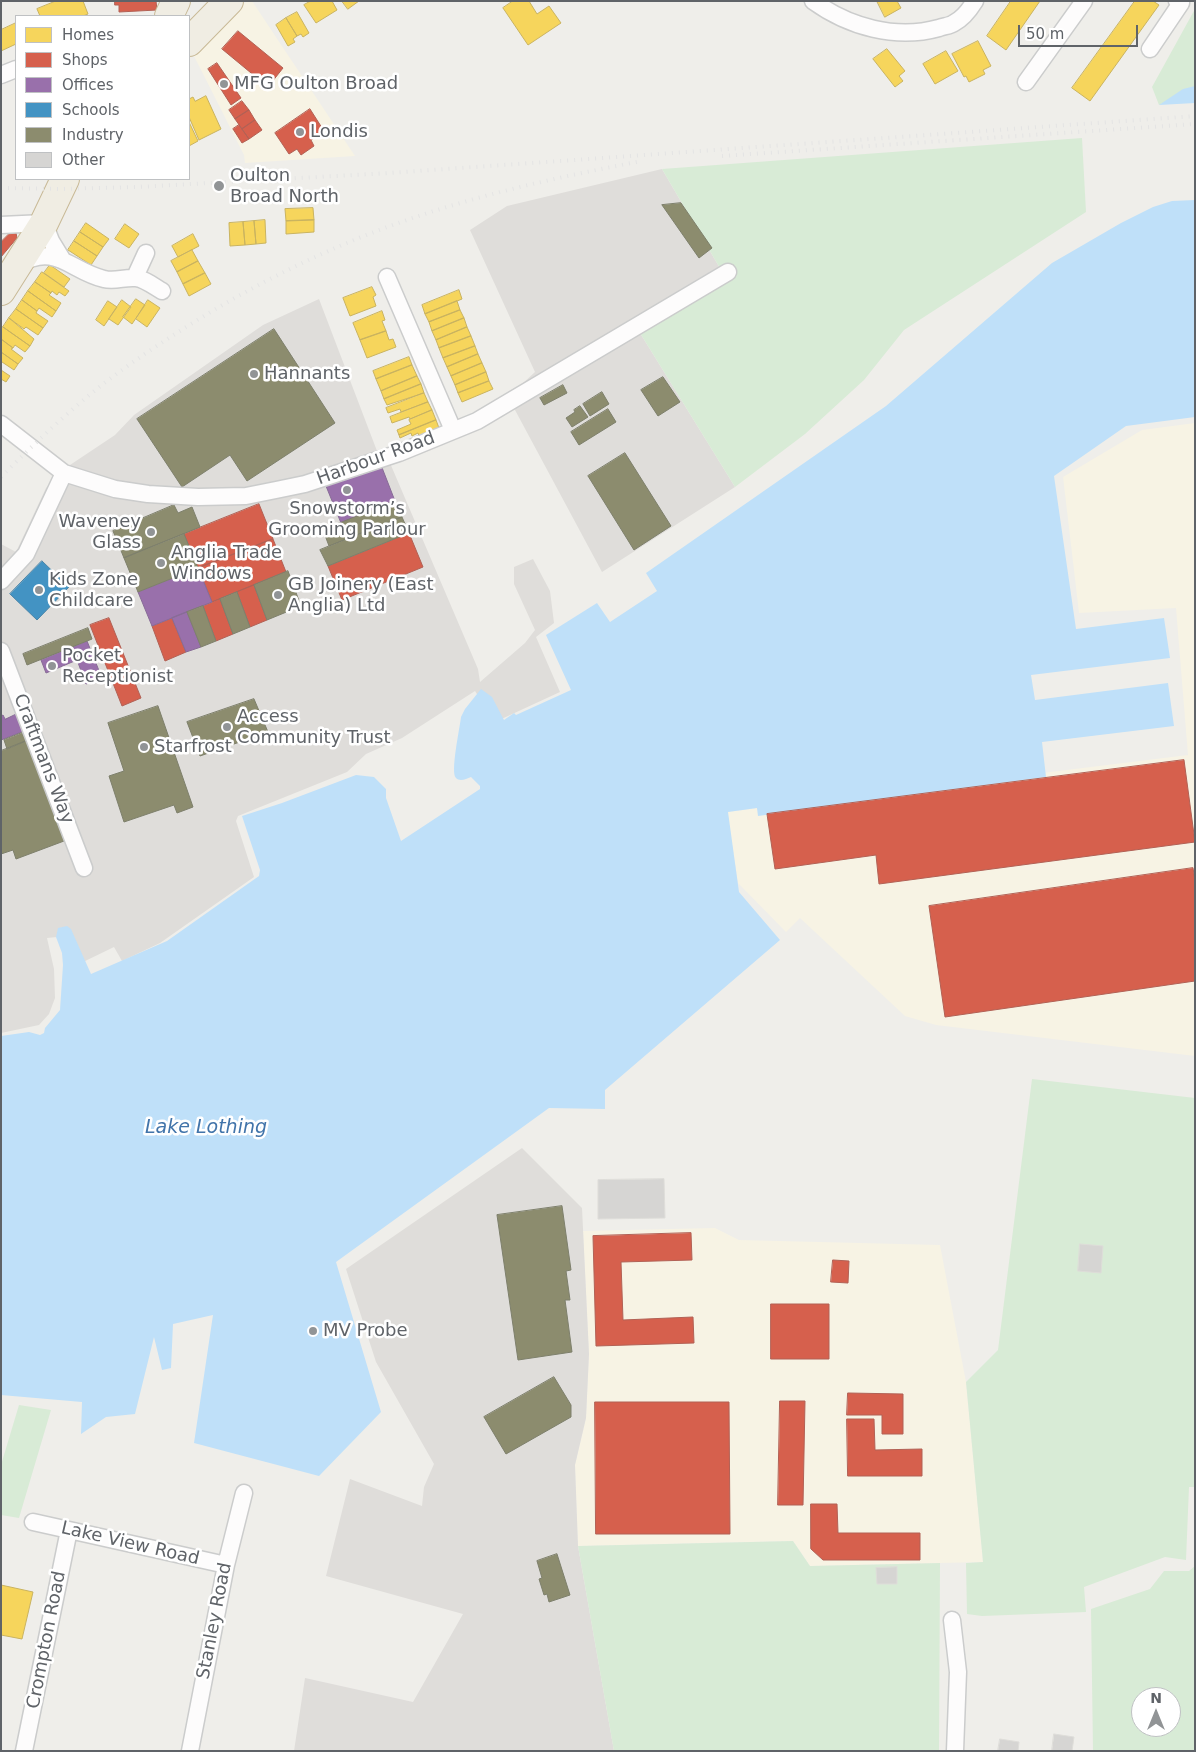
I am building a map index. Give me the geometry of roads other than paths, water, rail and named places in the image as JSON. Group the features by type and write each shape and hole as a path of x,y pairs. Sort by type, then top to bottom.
{"highway":[{"path":"169,15 176,1"},
{"path":"193,33 229,1"},
{"path":"1,291 44,223 65,180"}],"street":[{"path":"812,1 830,13 867,28 894,32 928,31 954,24 970,9 975,1"},
{"path":"1026,82 1084,1"},
{"path":"1150,49 1181,4 1177,1"},
{"path":"1,75 15,68"},
{"path":"7,224 44,223 51,241 62,259"},
{"path":"135,278 146,253"},
{"path":"18,265 35,258 62,259 93,276 107,280 135,278 162,291"},
{"name":"Harbour Road","path":"1,424 64,473 115,489 148,494 198,497 246,496 305,484 399,453 477,421 728,272"},
{"path":"387,277 453,430"},
{"path":"1,581 26,554 64,473"},
{"name":"Craftmans Way","path":"1,651 84,868"},
{"name":"Stanley Road","path":"190,1751 226,1565 244,1493"},
{"name":"Lake View Road","path":"33,1522 226,1565"},
{"name":"Crompton Road","path":"24,1751 69,1530"},
{"path":"952,1620 958,1672 955,1751"}],"water":[{"path":"1195,86 1195,103 1159,105 1183,89"},
{"name":"Lake Lothing","path":"1195,200 1195,417 1126,426 1054,476 1076,629 1164,618 1170,658 1031,675 1035,700 1168,683 1174,726 1042,742 1046,777 758,816 757,808 728,812 739,892 780,940 605,1090 605,1109 549,1108 336,1262 381,1412 319,1476 194,1443 213,1315 173,1324 171,1368 162,1370 154,1337 135,1414 106,1417 81,1434 82,1402 1,1395 1,1036 29,1032 40,1035 44,1033 45,1028 60,1010 63,965 62,953 56,937 58,928 67,926 71,929 91,974 167,941 259,876 260,870 242,816 356,775 374,777 386,789 386,798 401,841 480,789 480,786 471,777 461,780 456,778 454,768 461,717 481,689 492,697 504,720 514,713 516,715 571,690 546,635 597,603 610,622 657,591 646,573 886,406 1052,263 1121,223 1153,207 1172,201"}],"railway":[{"path":"1,188 138,187 390,173 1195,116"},
{"path":"722,156 1195,124"},
{"path":"1,477 65,416 122,370 203,317 284,272 347,243 455,204 567,176 642,161"}],"place":[{"name":"MFG Oulton Broad","path":"224,84"},
{"name":"Londis","path":"300,132"},
{"name":"Oulton Broad North","path":"219,186"},
{"name":"Hannants","path":"254,374"},
{"name":"Snowstorm’s Grooming Parlour","path":"347,490"},
{"name":"Waveney Glass","path":"151,532"},
{"name":"Anglia Trade Windows","path":"161,563"},
{"name":"Kids Zone Childcare","path":"39,590"},
{"name":"GB Joinery (East Anglia) Ltd","path":"278,595"},
{"name":"Pocket Receptionist","path":"52,666"},
{"name":"Access Community Trust","path":"227,727"},
{"name":"Starfrost","path":"144,747"},
{"name":"MV Probe","path":"313,1331"}]}
